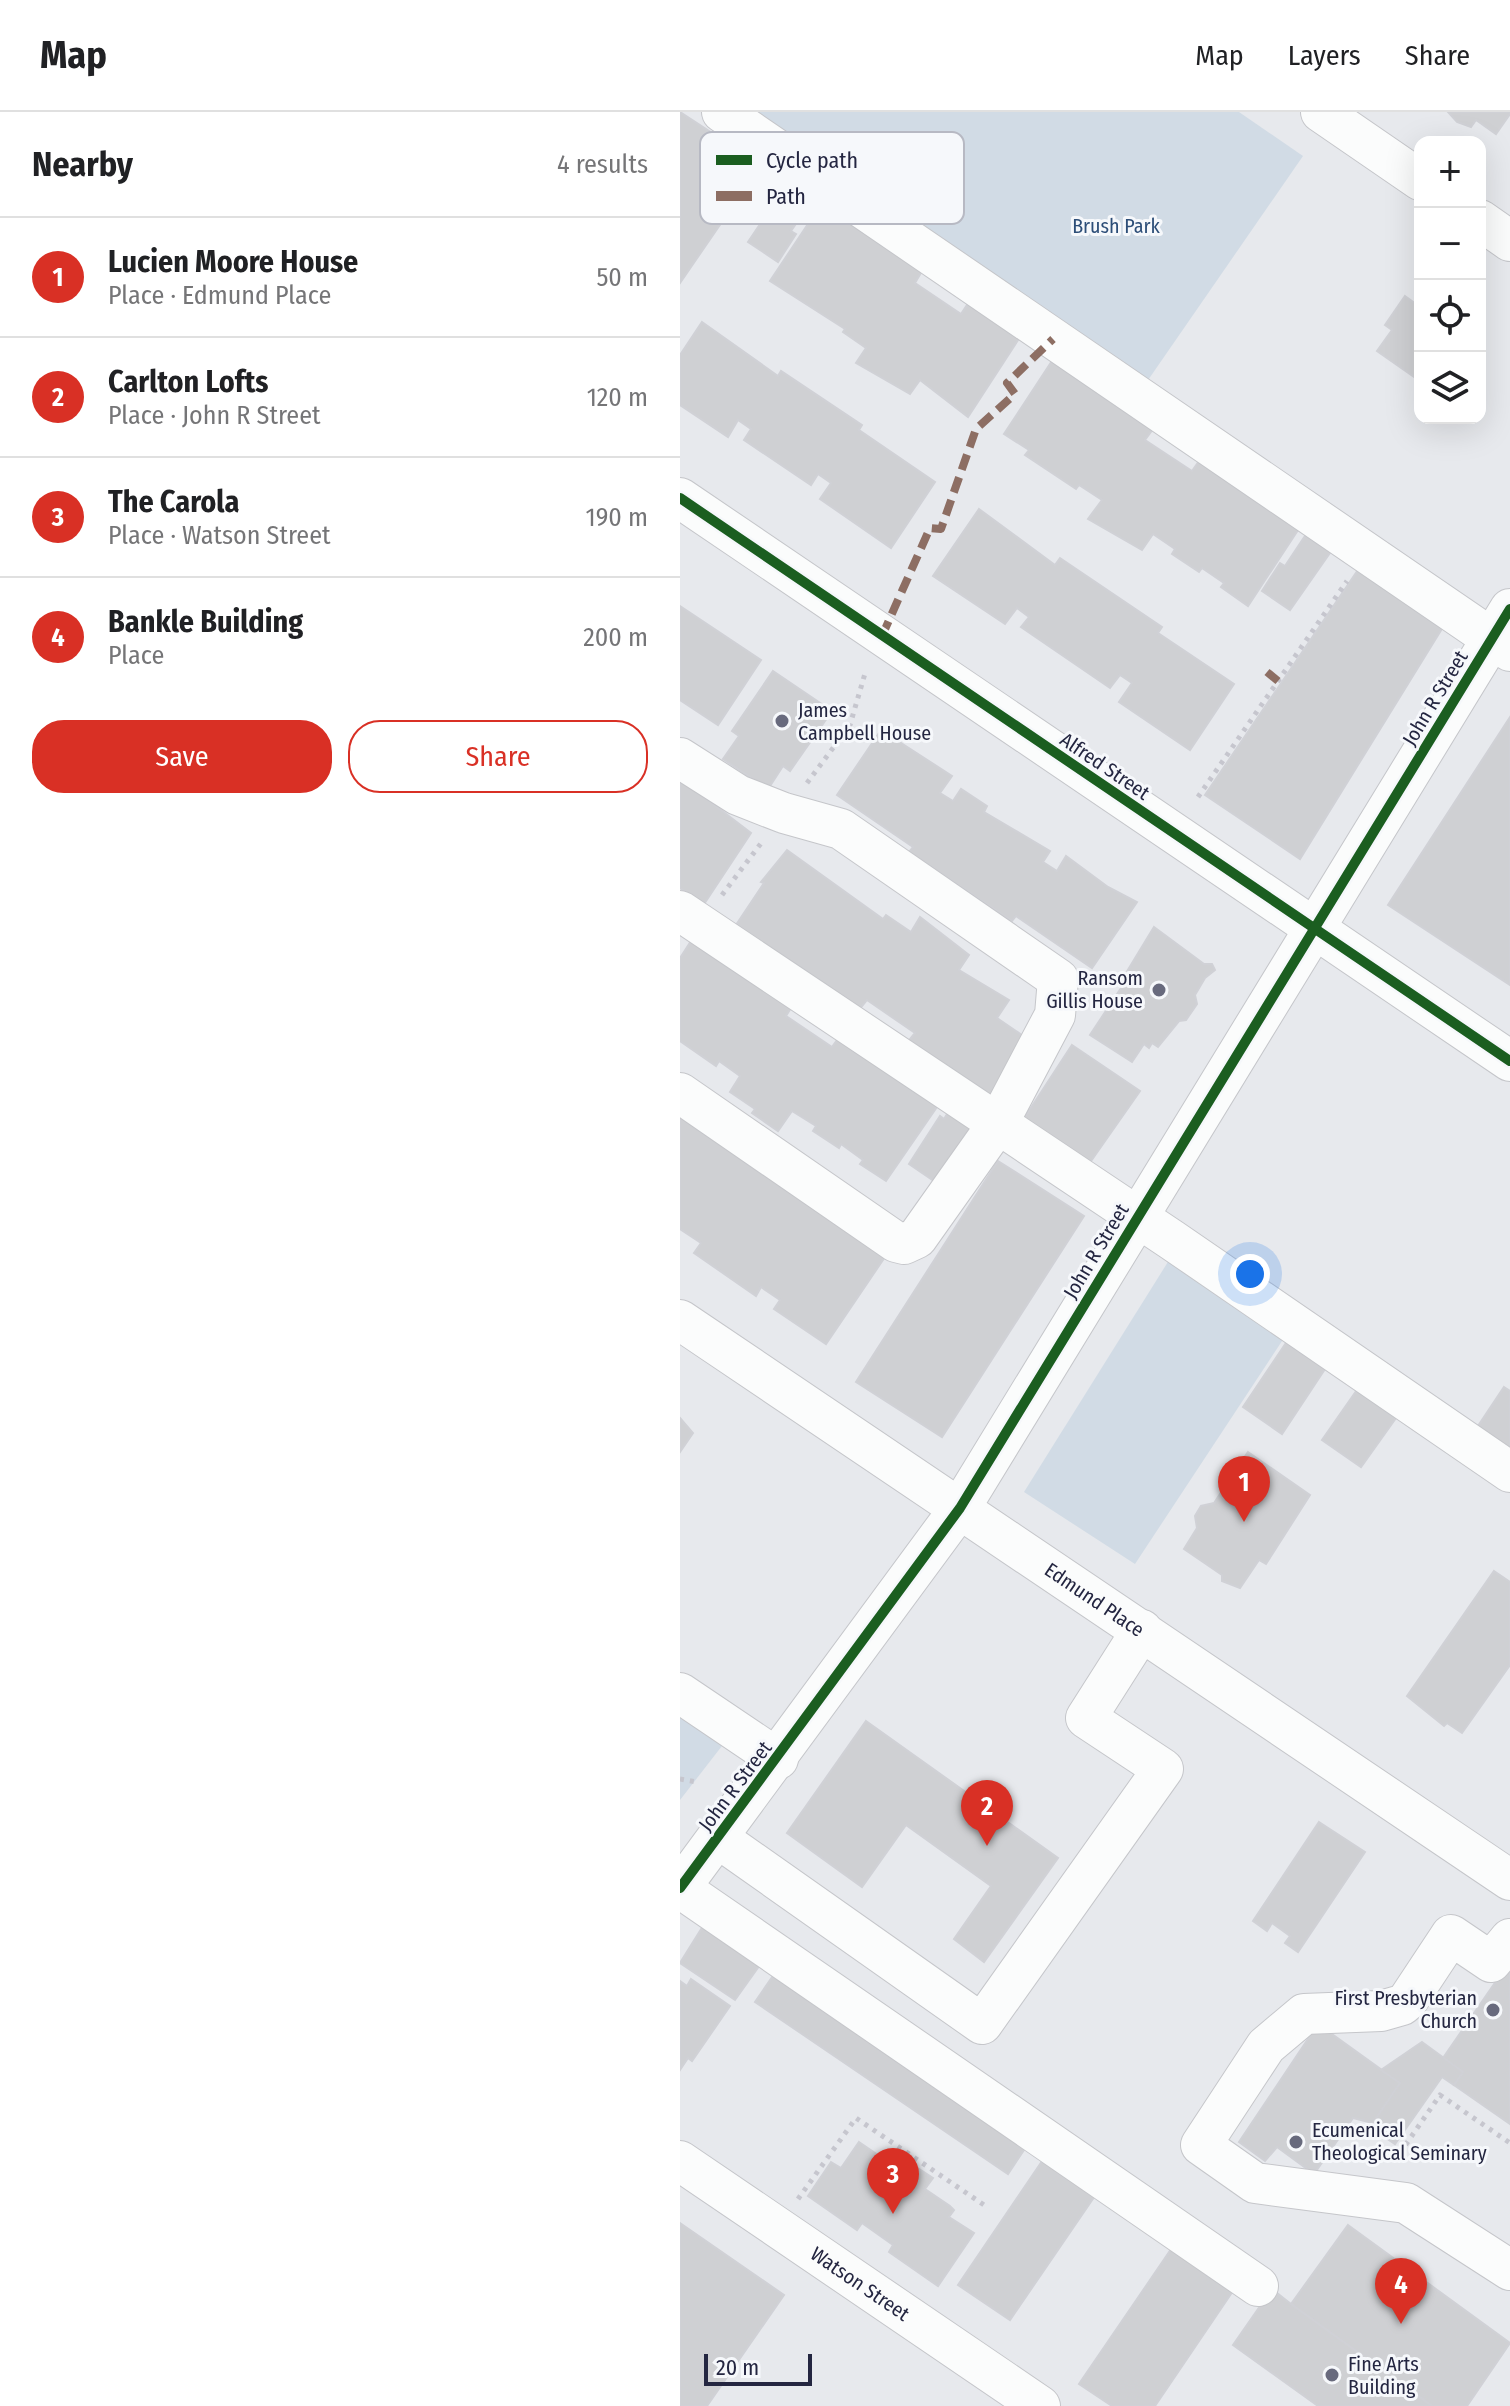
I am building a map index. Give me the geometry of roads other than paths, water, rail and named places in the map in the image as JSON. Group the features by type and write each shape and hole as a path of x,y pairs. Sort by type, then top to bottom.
{"street":[{"path":"722,112 751,132"},
{"path":"1321,112 1414,176"},
{"path":"885,224 1365,554 1504,634"},
{"path":"1486,224 1510,241"},
{"name":"Alfred Street","path":"680,498 1510,1061"},
{"name":"John R Street","path":"680,1888 960,1508 1315,930 1504,634"},
{"path":"680,758 738,795 784,813 841,829 1058,979 1055,1015 997,1125 917,1238 904,1244 896,1242 680,1093"},
{"path":"680,911 1510,1472"},
{"name":"Edmund Place","path":"680,1320 1510,1880"},
{"path":"718,1838 982,2024 1163,1769 1086,1718 1142,1630"},
{"path":"680,1693 778,1759"},
{"path":"680,1888 1258,2286"},
{"path":"1510,1939 1491,1962 1451,1935 1408,2000 1391,2010 1304,2014 1266,2046 1201,2145 1255,2183 1406,2203 1510,2270"},
{"name":"Watson Street","path":"680,2161 1040,2406"}],"place":[{"name":"James Campbell House","path":"782,721"},
{"name":"Ransom Gillis House","path":"1159,990"},
{"name":"Lucien Moore House","path":"1244,1522"},
{"name":"Carlton Lofts","path":"987,1846"},
{"name":"First Presbyterian Church","path":"1493,2010"},
{"name":"Ecumenical Theological Seminary","path":"1296,2142"},
{"name":"The Carola","path":"893,2214"},
{"name":"Bankle Building","path":"1401,2324"},
{"name":"Fine Arts Building","path":"1332,2375"}],"park label":[{"name":"Brush Park","path":"1116,226"}]}
